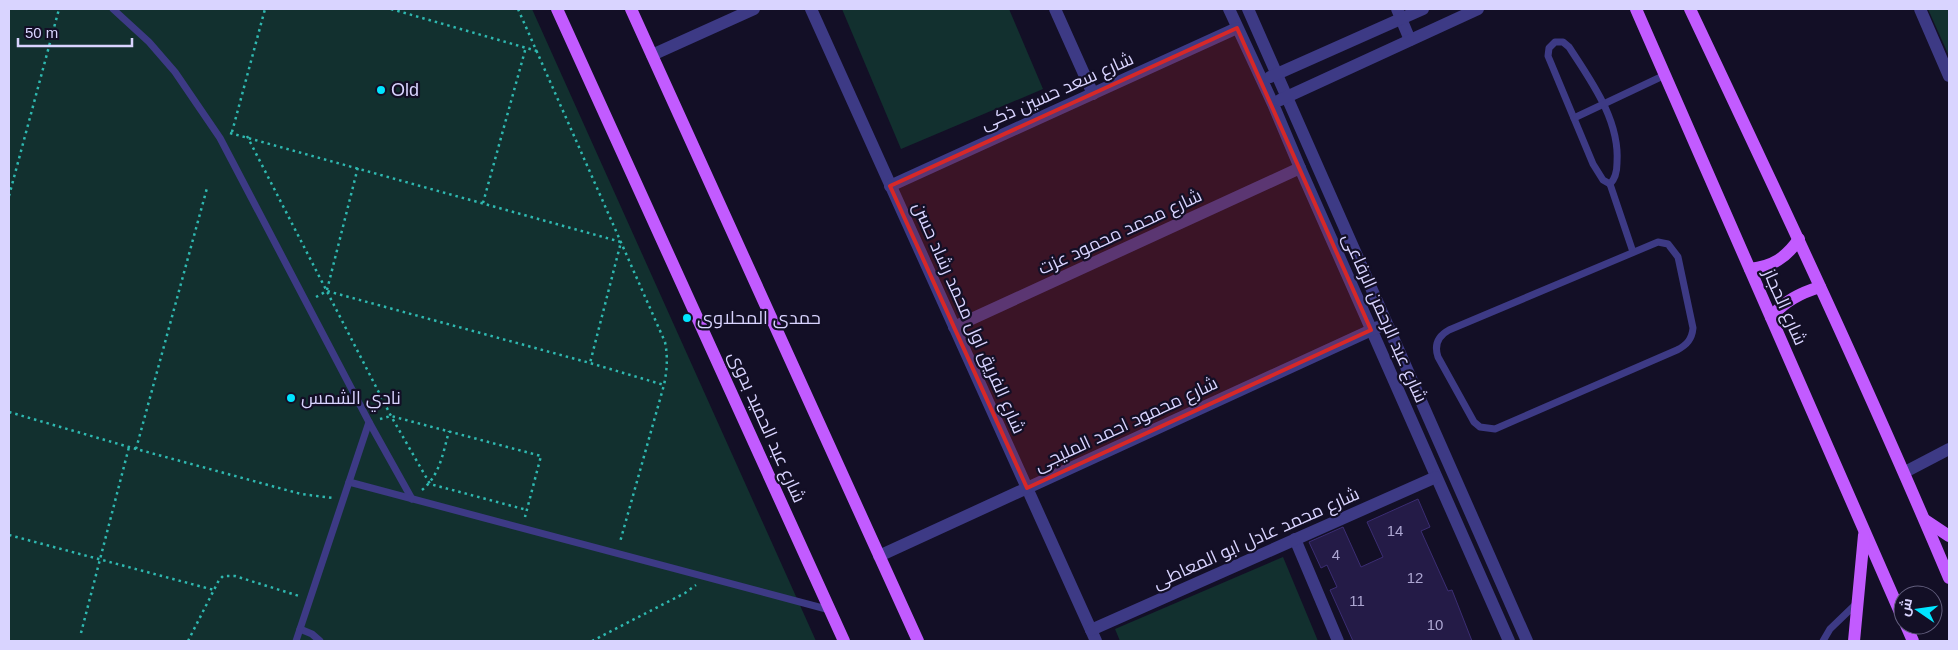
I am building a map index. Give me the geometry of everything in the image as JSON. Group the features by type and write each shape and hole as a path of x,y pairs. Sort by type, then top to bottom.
{"main road":[{"name":"شارع عبد الحميد بدوى","path":"557,9 844,641"},
{"path":"631,9 918,641"},
{"name":"شارع الحجاز","path":"1636,9 1893,597"},
{"path":"1690,9 1799,239 1905,472 1949,578"},
{"path":"1750,269 1765,267 1779,262 1790,252 1799,239"},
{"path":"1771,317 1781,306 1793,298 1806,291 1820,287"},
{"path":"1925,520 1949,536"},
{"path":"1854,641 1864,532"}],"street":[{"path":"652,55 754,9"},
{"name":"شارع الفريق اول محمد رشاد حسن","path":"811,9 1094,636"},
{"path":"1054,9 1093,94"},
{"name":"شارع عبد الرحمن الرفاعى","path":"1229,9 1273,104 1508,641"},
{"name":"شارع عبد الرحمن الرفاعى","path":"1248,9 1527,641"},
{"path":"1261,81 1399,14 1422,9 1431,31"},
{"path":"1273,104 1478,9"},
{"path":"1920,9 1949,76"},
{"path":"1399,14 1410,40"},
{"name":"شارع سعد حسين ذكى","path":"890,186 1237,28"},
{"name":"شارع محمد محمود عزت","path":"954,327 1300,168"},
{"name":"شارع محمود احمد المليجى","path":"879,556 1387,323"},
{"path":"1905,472 1949,449"},
{"name":"شارع محمد عادل ابو المعاطى","path":"1094,636 1295,540 1436,477"},
{"path":"1295,540 1338,641"}],"lane":[{"path":"113,9 149,42 175,72 220,138 369,422 412,499"},
{"path":"1610,184 1616,172 1617,143 1614,132 1603,104 1569,47 1563,42 1555,42 1549,48 1548,56 1593,164 1603,180 1610,184 1633,252"},
{"path":"1574,118 1665,75"},
{"path":"1658,242 1668,244 1675,252 1679,262 1693,328 1687,344 1495,429 1480,427 1474,422 1438,357 1436,346 1440,336 1449,330 1633,252 1658,242"},
{"path":"296,641 369,422"},
{"path":"349,482 830,610"},
{"path":"1823,641 1830,629 1858,603"},
{"path":"300,629 312,634 320,641"}],"path":[{"path":"9,196 59,9"},
{"path":"232,132 265,9"},
{"path":"391,9 537,51"},
{"path":"518,9 665,342 667,364 664,385 617,554"},
{"path":"483,203 526,48"},
{"path":"220,138 232,132 621,242"},
{"path":"247,136 391,416 430,484 527,510"},
{"path":"327,291 358,168"},
{"path":"136,449 207,188"},
{"path":"590,363 621,242"},
{"path":"306,302 327,291 664,385"},
{"path":"9,412 302,494 343,500"},
{"path":"369,422 391,416 541,456 522,528"},
{"path":"412,499 430,484 436,474 449,432"},
{"path":"81,633 129,447"},
{"path":"9,535 214,590"},
{"path":"188,641 223,576 228,575 310,599"},
{"path":"592,641 685,593 697,584 702,576"}],"highlighted area":[{"path":"1237,28 1371,330 1027,488 890,186"}],"green space":[{"path":"9,9 532,9 816,641 9,641"},
{"path":"842,9 1009,9 1043,89 901,149"},
{"path":"1928,9 1949,9 1949,56"},
{"path":"1283,557 1318,641 1120,641 1115,629"}],"building":[{"path":"1418,499 1430,527 1421,531 1448,591 1452,590 1472,641 1353,641 1330,590 1337,587 1327,565 1321,568 1309,542 1343,527 1361,567 1383,557 1367,522"}],"place":[{"name":"Old","path":"381,90"},
{"name":"حمدى المحلاوى","path":"687,318"},
{"name":"نادي الشمس","path":"291,398"}]}
